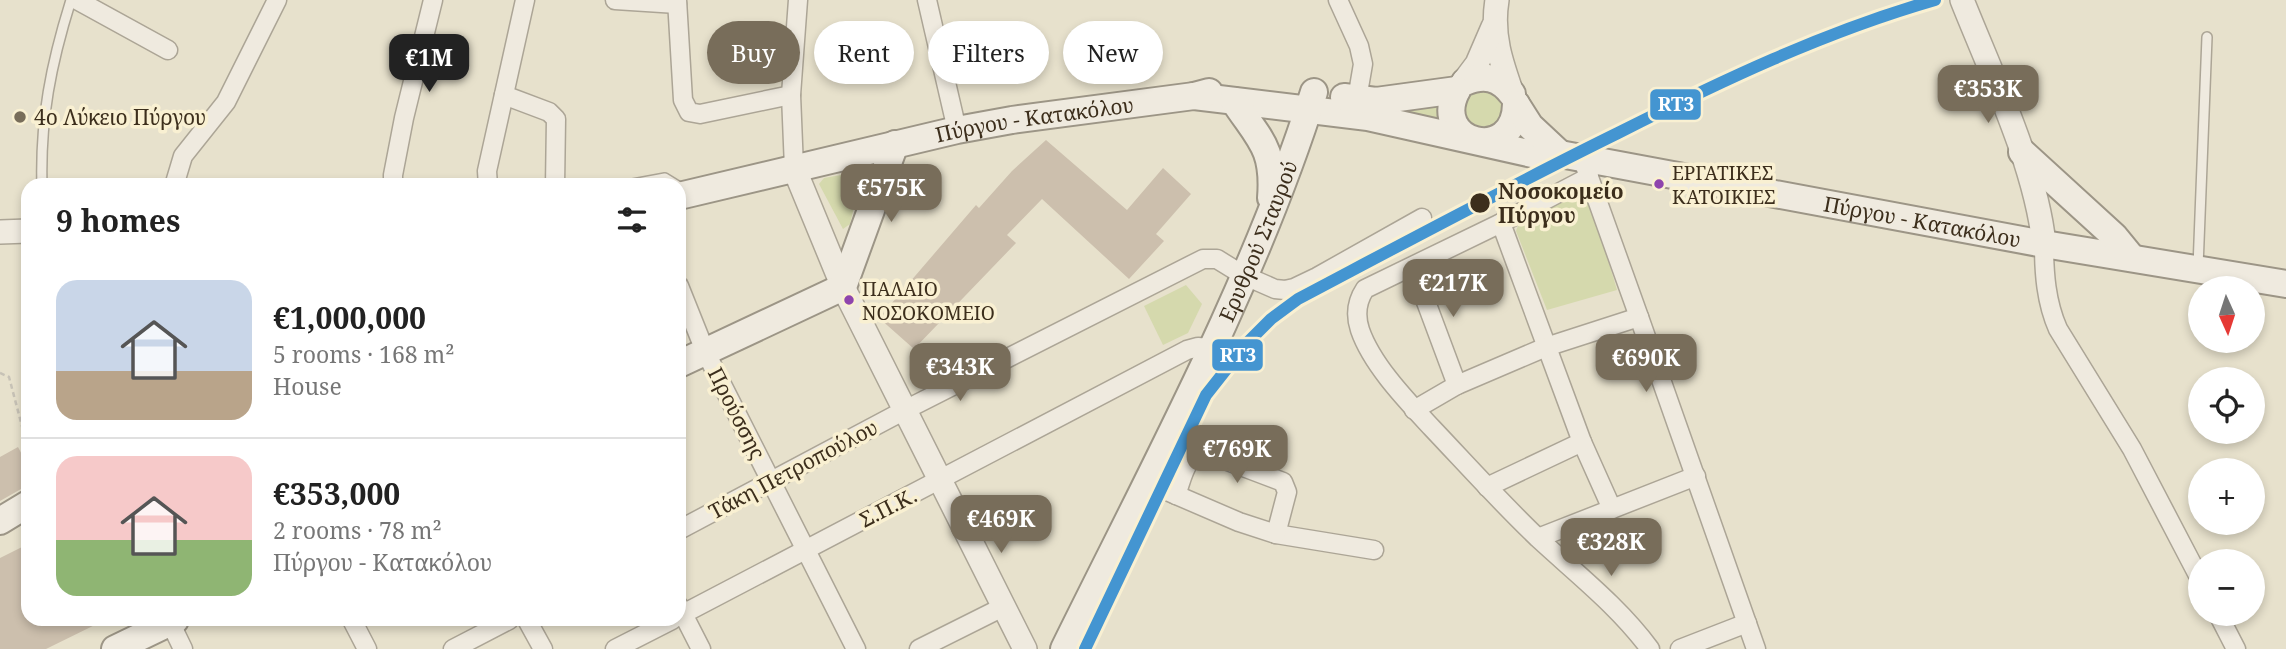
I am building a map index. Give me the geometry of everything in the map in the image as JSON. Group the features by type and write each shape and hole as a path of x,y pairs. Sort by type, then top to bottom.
{"main road":[{"name":"Πύργου - Κατακόλου","path":"1194,96 1234,102 1357,99 1376,101 1461,86 1486,77 1505,85 1530,126 1577,163"},
{"name":"Πύργου - Κατακόλου","path":"1461,86 1452,99 1452,121 1466,138 1477,141"},
{"name":"Πύργου - Κατακόλου","path":"686,189 794,168 957,130 1089,113 1194,96 1223,88 1248,87 1311,100 1368,117 1577,163 2286,284"},
{"path":"1477,141 1487,142 1506,133 1512,125 1514,99"},
{"name":"Ερυθρού Σταυρού","path":"1064,649 1244,275 1270,213 1311,100"},
{"path":"1234,102 1266,147 1273,177 1270,213"},
{"path":"686,360 843,287 895,144"},
{"path":"2022,152 2114,236 2132,258"},
{"path":"0,521 21,508"},
{"path":"115,649 162,626"}],"street":[{"path":"77,0 168,50"},
{"path":"176,178 183,156 226,102 277,0"},
{"path":"393,178 404,118 433,0"},
{"path":"487,178 525,0"},
{"path":"615,0 677,2 683,100 689,112 700,114 791,95"},
{"path":"798,0 791,95 794,168 843,287 1025,649"},
{"path":"927,0 957,130"},
{"path":"1497,0 1494,24 1500,64 1514,99"},
{"path":"1962,0 2022,152 2042,225 2050,312 2070,351 2132,449 2188,556"},
{"path":"1335,1 1359,46 1363,64 1357,99"},
{"path":"1461,86 1477,64 1494,24"},
{"path":"504,96 549,112 556,119 555,178"},
{"path":"1650,649 1608,601 1538,538 1414,410 1391,382 1366,344 1359,327 1357,308 1365,289 1501,223 1577,163 1639,317 1756,649"},
{"name":"Τάκη Πετροπούλου","path":"686,526 905,410 1203,259 1217,259 1275,289 1294,288 1422,218"},
{"path":"1501,223 1582,442 1612,509"},
{"path":"0,232 21,232"},
{"path":"1413,267 1457,385"},
{"name":"Προύσσης","path":"686,304 705,351 856,649"},
{"path":"1414,410 1457,385 1546,347 1639,317"},
{"name":"Σ.Π.Κ.","path":"686,610 1187,351 1211,348"},
{"path":"1487,487 1582,442"},
{"path":"1176,495 1190,459 1199,453 1209,454 1283,482 1287,492 1276,534"},
{"path":"1538,538 1696,476"},
{"path":"1146,482 1239,522 1276,534 1374,550"},
{"path":"919,649 1003,607"},
{"path":"1680,649 1747,623"},
{"path":"174,626 183,649"},
{"path":"355,626 367,649"},
{"path":"453,649 497,626"},
{"path":"530,626 543,649"},
{"name":"Σ.Π.Κ.","path":"615,649 656,626"},
{"path":"686,626 701,649"},
{"path":"2224,626 2236,649"}],"lane":[{"path":"42,178 41,141 47,90 56,46 71,0"},
{"path":"2198,269 2207,37"}],"path":[{"path":"0,373 9,377 21,422"}],"green space":[{"path":"1471,87 1502,92 1505,123 1475,134 1459,108"},
{"path":"1444,99 1446,127 1388,107"},
{"path":"859,174 860,181 850,224 843,229 819,184 824,178"},
{"path":"1577,192 1590,199 1617,290 1547,310 1516,231 1521,218"},
{"path":"1186,285 1202,304 1188,333 1163,345 1144,306"}],"building":[{"path":"1046,140 1127,210 1163,168 1191,194 1156,234 1164,241 1129,279 1042,199 1007,235 1016,243 914,349 879,318 976,205 979,208 1012,171"},
{"path":"18,447 21,453 21,489 0,501 0,457"},
{"path":"21,548 21,626 93,626 46,649 0,649 0,558"}],"transit line":[{"name":"RT3","path":"1085,649 1206,395 1247,343 1271,319 1298,299 1417,236 1695,95 1813,42 1935,0"}],"place":[{"name":"4ο Λύκειο Πύργου","path":"20,117"},
{"name":"ΕΡΓΑΤΙΚΕΣ ΚΑΤΟΙΚΙΕΣ","path":"1659,184"},
{"name":"Νοσοκομείο Πύργου","path":"1480,203"},
{"name":"ΠΑΛΑΙΟ ΝΟΣΟΚΟΜΕΙΟ","path":"849,300"}]}
